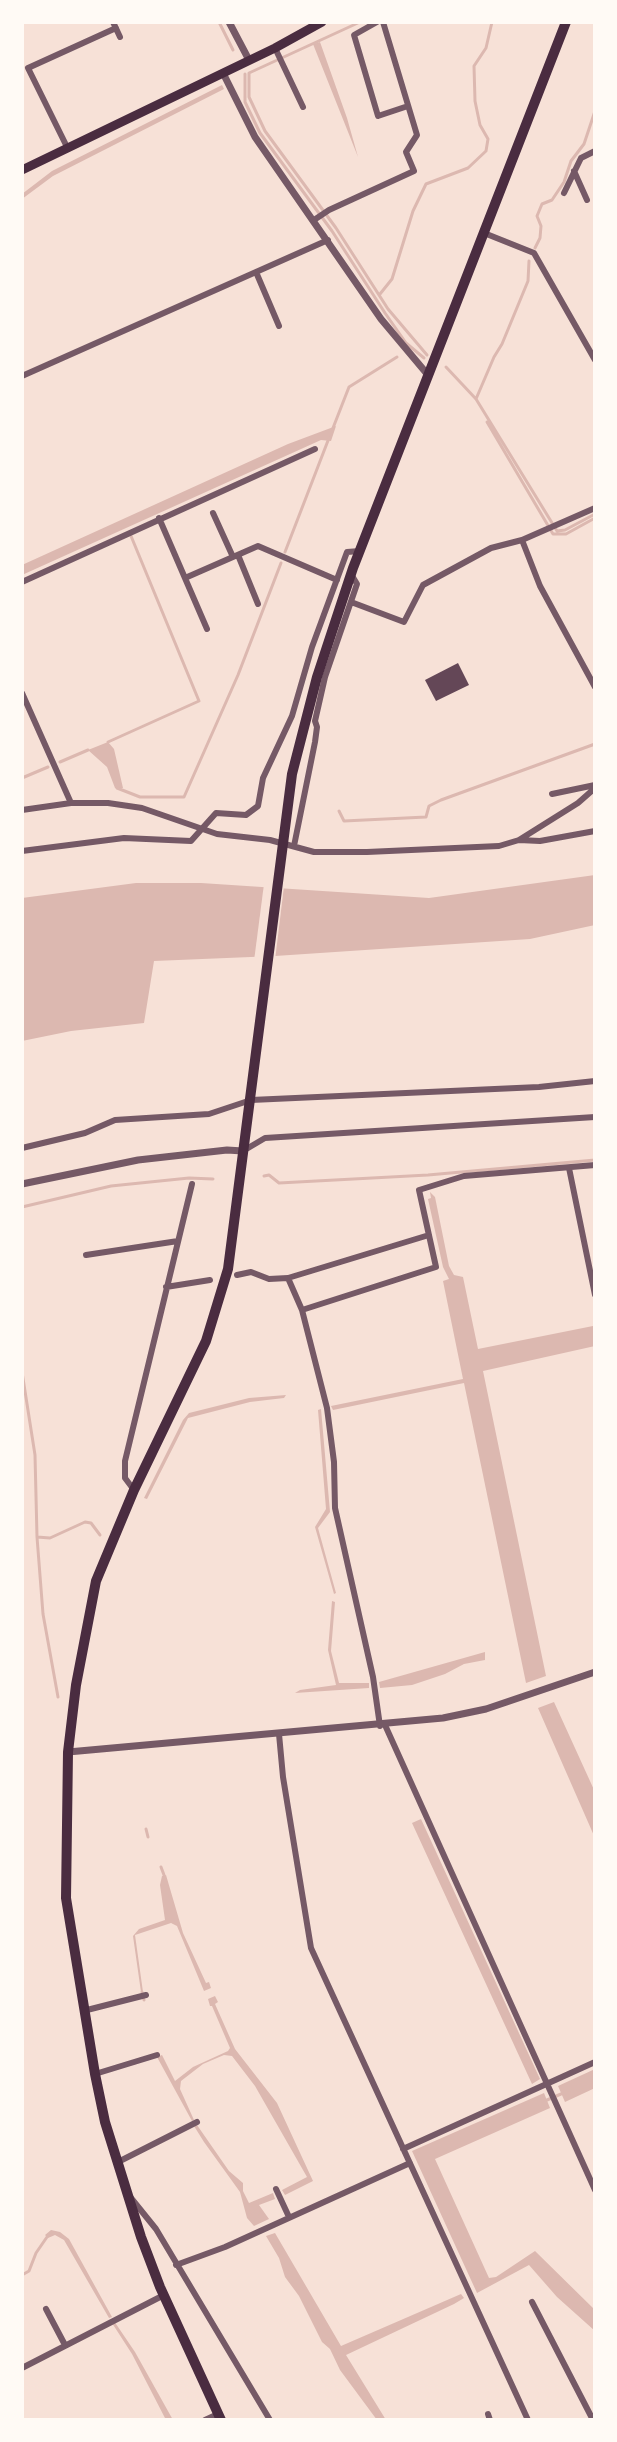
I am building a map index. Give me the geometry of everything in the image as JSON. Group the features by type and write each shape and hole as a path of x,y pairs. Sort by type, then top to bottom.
{"highway":[{"path":"219,2417 164,2295 105,2122 83,2011 66,1898 68,1752 88,1614 96,1581 134,1490 206,1341 228,1269 286,848 292,774 317,677 351,574 566,22"}],"main road":[{"path":"22,170 275,48 322,22"}],"street":[{"path":"229,22 249,60"},
{"path":"314,220 414,171 406,152 417,135 408,106 380,22 354,35 378,116 408,106"},
{"path":"68,149 28,68 114,25 120,37"},
{"path":"275,48 303,107"},
{"path":"223,73 255,137 381,319 428,375"},
{"path":"564,193 581,158 595,151"},
{"path":"574,171 587,200"},
{"path":"483,233 534,253 595,360"},
{"path":"22,376 328,240"},
{"path":"256,272 279,326"},
{"path":"22,582 315,449"},
{"path":"351,602 404,622 423,585 491,548 546,531 595,508"},
{"path":"213,513 258,604"},
{"path":"159,518 207,629"},
{"path":"522,540 540,586 595,687"},
{"path":"185,578 258,546 337,580"},
{"path":"22,851 124,838 191,841 216,813 246,815 258,806 263,778 292,716 312,647 347,552 360,551"},
{"path":"286,848 315,742 315,721 325,677 357,584 351,574"},
{"path":"22,693 71,803"},
{"path":"22,810 71,803 108,803 142,808 217,834 286,848 314,852 367,852 499,846 519,840 578,803 595,787"},
{"path":"552,794 595,787"},
{"path":"519,840 540,841 595,831"},
{"path":"22,1148 85,1133 115,1120 209,1114 251,1100 595,1081"},
{"path":"22,1184 138,1160 243,1151 265,1138 595,1117"},
{"path":"302,1310 436,1267 419,1190 464,1176 595,1165"},
{"path":"569,1168 595,1295"},
{"path":"134,1490 125,1478 125,1461 192,1184"},
{"path":"237,1275 251,1272 269,1279 288,1278 429,1235"},
{"path":"86,1255 178,1241"},
{"path":"288,1278 302,1310 327,1408 334,1462 335,1508 383,1725 595,2190"},
{"path":"166,1287 210,1280"},
{"path":"68,1752 443,1718 486,1709 595,1672"},
{"path":"279,1734 283,1777 311,1948 528,2420"},
{"path":"83,2011 143,1996"},
{"path":"95,2074 157,2055"},
{"path":"403,2149 595,2062"},
{"path":"118,2162 195,2124"},
{"path":"176,2265 410,2163"},
{"path":"276,2189 289,2217"},
{"path":"127,2192 156,2229 270,2420"},
{"path":"22,2368 164,2295"},
{"path":"532,2302 593,2420"},
{"path":"46,2309 65,2345"},
{"path":"205,2420 219,2417"}],"shaded area":[{"path":"320,42 347,118 358,157 313,44"},
{"path":"222,85 224,89 53,176 22,199 22,194 52,171"},
{"path":"336,426 331,441 321,440 22,575 22,565 288,444"},
{"path":"108,742 114,749 123,788 115,788 107,767 88,750"},
{"path":"595,875 595,925 530,939 154,961 144,1023 71,1031 22,1041 22,898 136,883 201,883 429,898"},
{"path":"430,1192 435,1197 449,1266 454,1275 463,1277 478,1349 593,1326 595,1334 595,1346 483,1371 546,1676 526,1683 464,1383 333,1410 331,1406 463,1379 443,1281 449,1279 443,1267 428,1199 431,1198"},
{"path":"286,1395 284,1398 250,1402 188,1418 147,1499 144,1498 189,1413 249,1398"},
{"path":"321,1409 330,1512 318,1528 334,1594 315,1527 326,1509 318,1410"},
{"path":"332,1601 335,1602 331,1651 339,1683 369,1683 369,1688 295,1693 336,1685 328,1650"},
{"path":"485,1652 485,1660 464,1664 445,1674 412,1685 380,1688 379,1682"},
{"path":"554,1702 595,1792 595,1838 538,1708"},
{"path":"421,1819 540,2079 532,2084 412,1823"},
{"path":"166,1875 183,1933 211,1988 204,1991 177,1926 171,1923 135,1935 141,1992 133,1936 139,1929 165,1920 160,1885 162,1876"},
{"path":"215,1996 218,2002 215,2004 235,2049 277,2103 313,2181 285,2195 282,2190 307,2177 255,2086 232,2056 224,2055 203,2064 181,2081 180,2089 192,2121 157,2057 162,2055 175,2081 193,2067 228,2051 230,2048 208,1999"},
{"path":"595,2069 595,2088 565,2102 558,2086"},
{"path":"544,2093 550,2108 435,2159 489,2278 496,2277 535,2251 595,2310 595,2331 557,2297 529,2265 477,2293 412,2151"},
{"path":"197,2125 229,2171 243,2183 249,2203 273,2193 275,2199 259,2205 269,2219 254,2226 247,2218 240,2192 204,2142 194,2126"},
{"path":"51,2230 69,2239 112,2317 109,2318 64,2240 55,2235 48,2238 45,2235"},
{"path":"275,2233 341,2346 461,2294 464,2298 346,2355 386,2420 377,2420 340,2370 330,2349 322,2342 266,2236"},
{"path":"114,2321 173,2420 166,2420 112,2323"}],"pier":[{"path":"264,884 284,886 275,960 254,961"}],"building":[{"path":"458,663 469,685 436,701 425,680"}],"waterway":[{"path":"219,22 233,50"},
{"path":"360,22 249,73 249,97 265,131 336,228 388,309 427,355"},
{"path":"380,294 392,279 413,211 426,184 468,168 486,151 488,139 480,125 475,101 474,66 486,48 492,22"},
{"path":"245,74 245,102 260,133 332,231 406,343 424,358"},
{"path":"535,248 540,238 541,226 537,216 542,204 552,200 564,182 571,161 584,144 595,111"},
{"path":"476,399 528,281 529,261"},
{"path":"333,428 349,387 397,357"},
{"path":"446,367 476,399 557,531 595,514"},
{"path":"487,422 553,534 566,534 595,518"},
{"path":"285,552 329,438"},
{"path":"108,742 199,701 131,536"},
{"path":"117,788 140,797 184,797 238,675 281,563"},
{"path":"339,811 344,821 426,817 429,806 441,800 595,744"},
{"path":"60,762 88,750"},
{"path":"22,778 48,767"},
{"path":"264,1176 269,1175 279,1183 428,1175 595,1160"},
{"path":"22,1207 111,1186 189,1178 213,1179"},
{"path":"22,1372 35,1455 43,1614 58,1697"},
{"path":"37,1537 50,1538 85,1522 91,1523 100,1535"},
{"path":"146,1829 148,1837"},
{"path":"161,1867 164,1875"},
{"path":"142,1992 144,2000"},
{"path":"547,2100 561,2094"},
{"path":"22,2275 29,2271 47,2237"}]}
